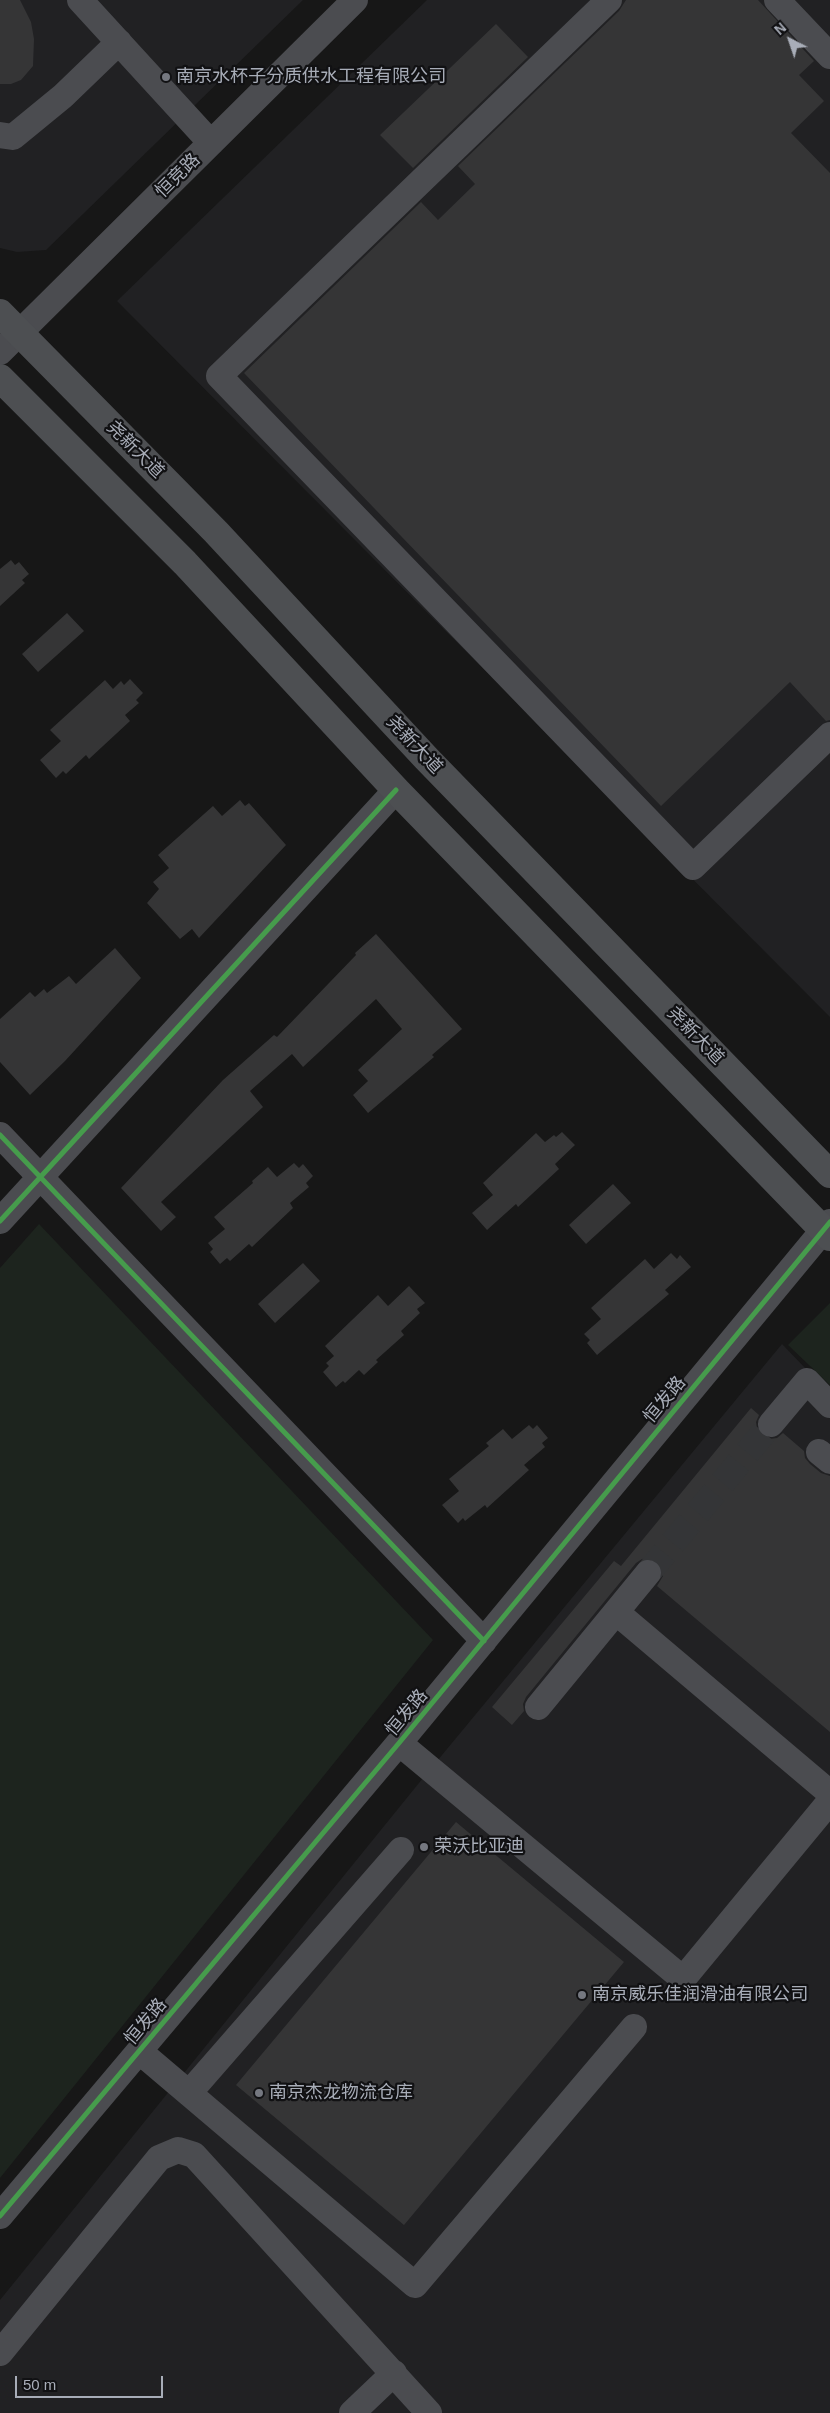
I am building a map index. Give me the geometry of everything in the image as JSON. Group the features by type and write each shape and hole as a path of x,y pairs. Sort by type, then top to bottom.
{"main road":[{"name":"尧新大道","path":"0,313 216,532 426,758 830,1174"},
{"path":"0,378 185,563 396,790 828,1230"}],"street":[{"path":"80,0 211,143"},
{"name":"恒竞路","path":"0,352 355,0"},
{"path":"609,0 219,376 693,867 830,735"},
{"path":"777,0 830,56"},
{"path":"0,135 13,137 63,96 119,42"},
{"path":"0,1221 396,790"},
{"path":"0,1135 484,1641"},
{"name":"恒发路","path":"0,2216 828,1230"},
{"path":"772,1424 807,1381 830,1406"},
{"path":"538,1707 648,1573"},
{"path":"616,1612 830,1793"},
{"path":"399,1743 682,1979 830,1801"},
{"path":"189,2093 401,1850"},
{"path":"139,2051 415,2285 634,2027"},
{"path":"0,2353 159,2158 178,2150 194,2155 429,2413"},
{"path":"352,2413 394,2373"}],"shaded area":[{"path":"0,0 303,0 46,250 17,252 0,248"},
{"path":"427,0 830,0 830,1017 117,301"},
{"path":"39,1224 433,1640 0,2178 0,1268"},
{"path":"830,1303 830,1385 788,1345"},
{"path":"782,1344 830,1394 830,2413 0,2413 0,2300 423,1778"}],"building":[{"path":"0,0 20,0 31,22 34,39 33,66 21,80 11,84 0,84"},
{"path":"626,0 758,0 814,61 799,75 824,101 791,133 830,173 830,720 826,721 790,682 661,806 244,373 421,202 438,220 475,184 458,166 619,11"},
{"path":"496,24 528,57 413,168 380,135"},
{"path":"11,560 15,565 19,562 29,574 22,580 25,583 0,606 0,569"},
{"path":"67,613 84,631 38,672 22,654"},
{"path":"130,679 143,693 136,700 139,703 125,715 130,721 89,759 86,755 66,774 63,771 56,778 40,760 61,741 50,730 105,680 113,689 121,681 124,685"},
{"path":"240,800 245,806 249,803 286,845 199,938 192,929 180,939 147,903 159,889 153,882 169,868 158,855 213,806 222,816"},
{"path":"376,934 462,1029 432,1055 434,1057 368,1113 353,1095 368,1081 358,1070 402,1029 376,999 303,1067 292,1054 250,1091 263,1107 161,1202 176,1217 161,1231 121,1188 223,1080 274,1035 277,1037 356,955 355,953"},
{"path":"115,948 141,978 65,1061 30,1095 0,1062 0,1019 30,992 35,997 44,989 47,993 69,976 76,984"},
{"path":"562,1132 575,1145 555,1164 559,1169 518,1207 516,1204 487,1230 472,1213 493,1195 483,1183 536,1133 545,1142"},
{"path":"294,1163 299,1168 303,1164 313,1176 306,1183 309,1187 290,1203 293,1208 252,1247 249,1244 230,1261 227,1258 220,1264 210,1252 213,1249 208,1243 225,1229 214,1217 253,1183 252,1181 268,1167 277,1177"},
{"path":"613,1184 631,1203 586,1244 569,1225"},
{"path":"671,1253 677,1259 680,1255 691,1267 665,1290 669,1294 597,1355 587,1343 590,1340 584,1334 601,1319 591,1308 645,1259 654,1269"},
{"path":"303,1263 320,1281 275,1323 258,1304"},
{"path":"409,1286 425,1303 417,1309 420,1313 401,1331 404,1335 376,1360 378,1362 364,1375 359,1370 345,1383 343,1381 336,1387 323,1372 329,1366 326,1363 334,1356 325,1346 378,1295 388,1306"},
{"path":"751,1408 759,1415 756,1422 757,1429 761,1435 769,1439 777,1438 783,1433 804,1451 805,1458 810,1464 821,1473 830,1476 830,1732 657,1586 663,1576 662,1568 658,1562 650,1558 642,1559 636,1563 526,1697 523,1704 524,1711 512,1725 492,1707 614,1561 621,1566"},
{"path":"529,1425 533,1429 537,1425 548,1438 542,1443 545,1447 524,1465 529,1470 487,1508 485,1505 465,1521 463,1518 458,1523 442,1505 459,1491 449,1479 489,1446 486,1443 503,1429 512,1439"},
{"path":"456,1822 624,1962 404,2225 236,2085"}],"tunnel":[{"path":"648,1573 771,1424"}],"cycle path":[{"path":"0,1221 396,790"},
{"path":"0,1135 484,1641"},
{"path":"0,2216 399,1743 830,1222"}],"place":[{"name":"南京水杯子分质供水工程有限公司","path":"166,77"},
{"name":"荣沃比亚迪","path":"424,1847"},
{"name":"南京威乐佳润滑油有限公司","path":"582,1995"},
{"name":"南京杰龙物流仓库","path":"259,2093"}]}
